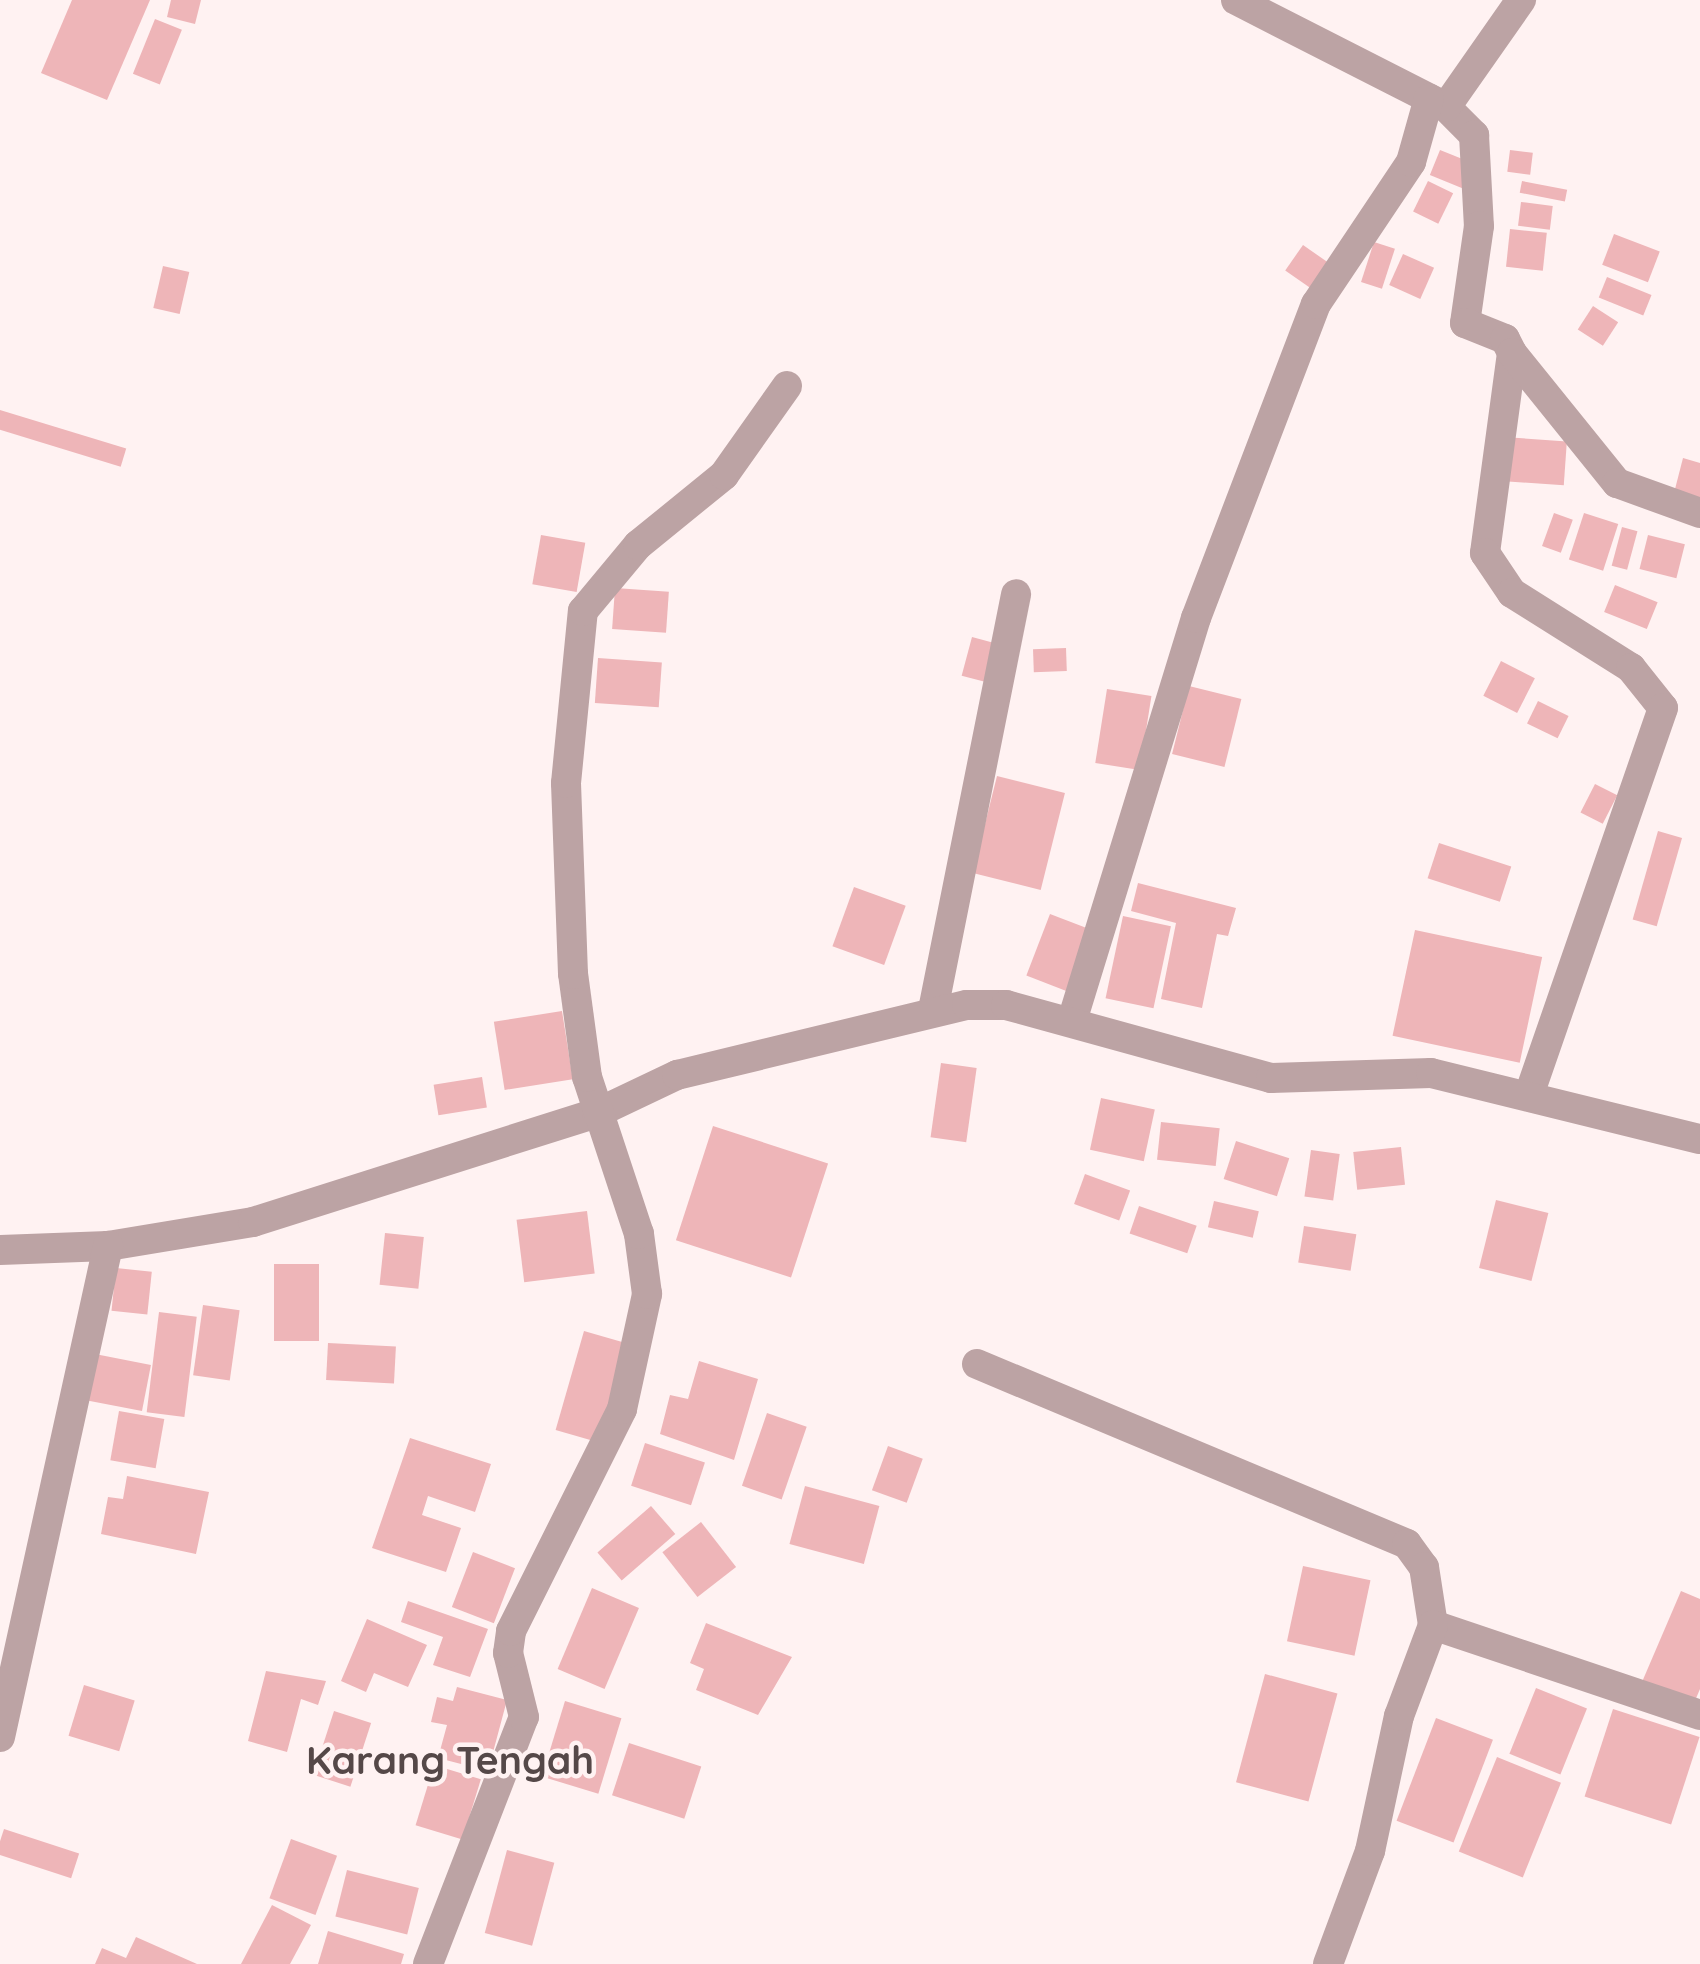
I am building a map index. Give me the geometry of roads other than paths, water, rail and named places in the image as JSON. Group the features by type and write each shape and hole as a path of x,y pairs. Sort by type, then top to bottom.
{"street":[{"path":"1237,0 1438,102 1479,152 1465,323 1505,339 1511,353 1617,483 1700,513"},
{"path":"1072,1021 1196,618 1316,304 1411,162 1438,102 1521,0"},
{"path":"1511,353 1485,553 1525,604 1630,668 1663,708 1529,1095"},
{"path":"428,1964 524,1717 508,1653 511,1630 548,1546 594,1475 640,1339 647,1294 639,1234 597,1113 568,905 569,700 583,611 638,545 724,475 787,386"},
{"path":"933,1010 1016,594"},
{"path":"0,1250 108,1246 253,1222 597,1113 677,1075 933,1010 1006,1005 1271,1078 1431,1073 1700,1139"},
{"path":"0,1737 108,1246"},
{"path":"977,1364 1407,1544 1424,1568 1433,1625 1399,1716 1370,1851 1328,1964"},
{"path":"1433,1625 1700,1715"}],"district":[{"name":"Karang Tengah","path":"450,1760"}]}
